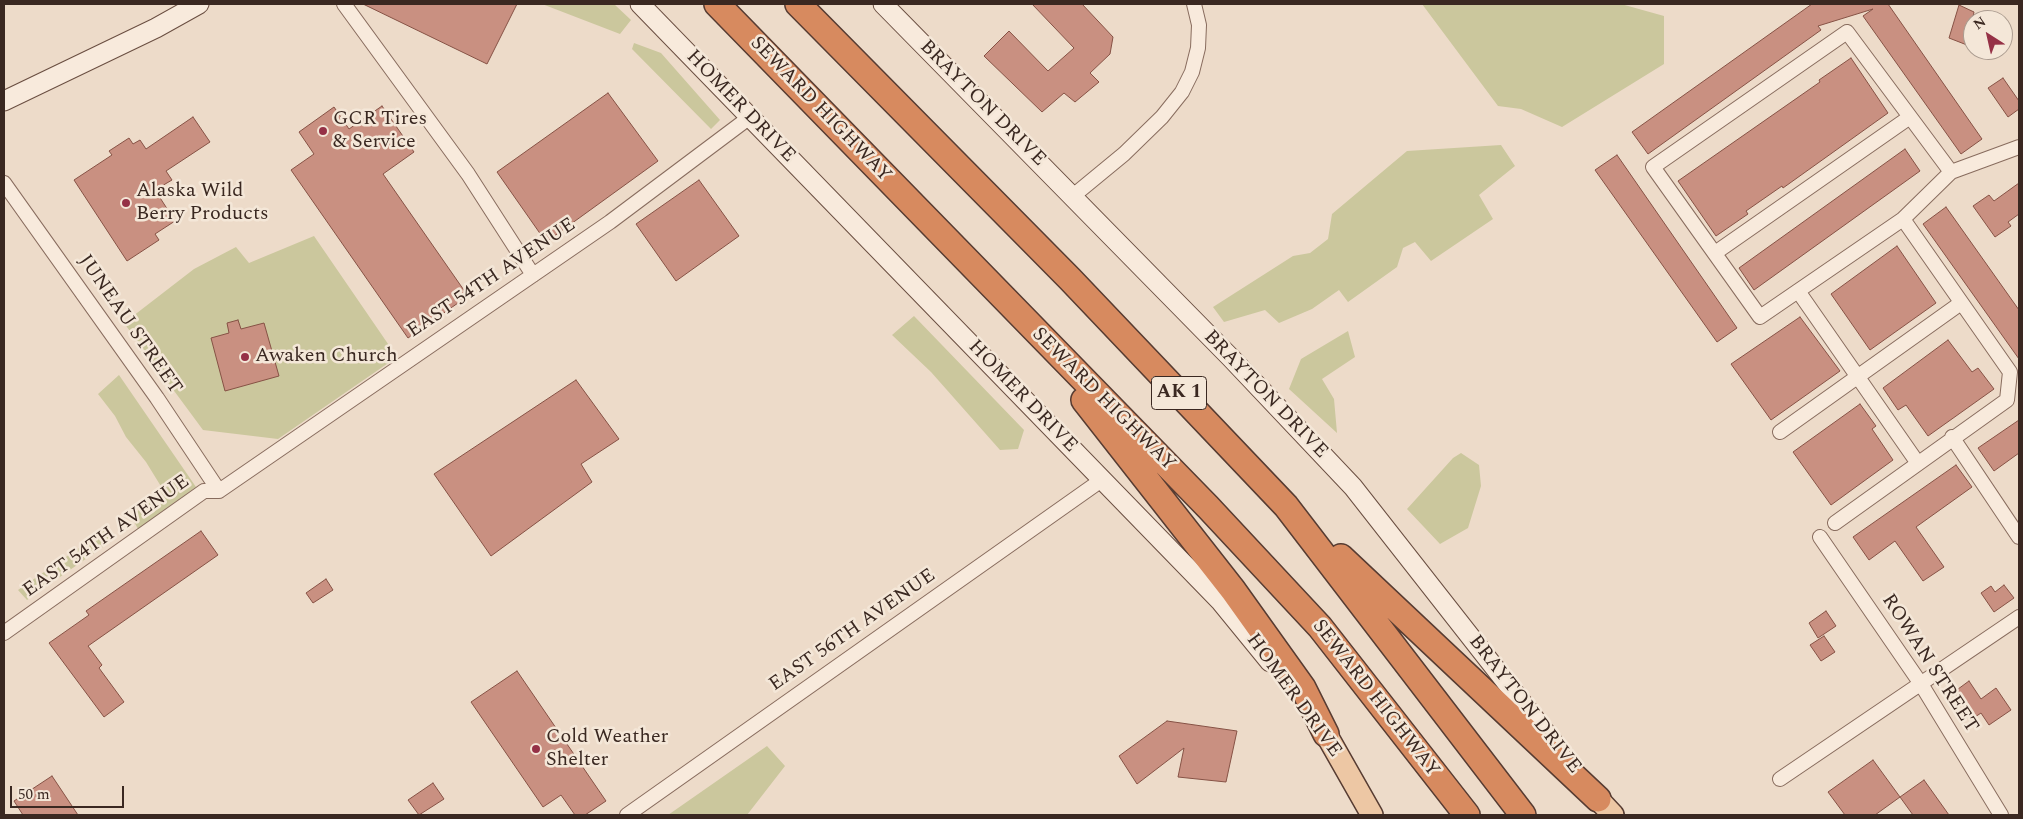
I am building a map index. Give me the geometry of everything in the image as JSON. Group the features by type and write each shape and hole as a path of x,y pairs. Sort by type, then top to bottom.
{"highway":[{"name":"SEWARD HIGHWAY","path":"717,4 1208,507 1320,627 1468,815"},
{"name":"AK 1","path":"798,4 1070,279 1286,506 1523,815"},
{"path":"1008,304 1233,590 1302,688 1326,734"},
{"path":"1286,506 1605,807"}],"main road":[{"path":"4,101 156,28 199,4"},
{"name":"HOMER DRIVE","path":"640,4 1221,602 1260,648 1326,734 1372,815"},
{"name":"BRAYTON DRIVE","path":"883,4 1073,196 1353,487 1605,807"}],"street":[{"path":"344,4 468,174 533,275"},
{"path":"1073,196 1124,154 1162,117 1182,92 1192,72 1198,48 1199,25 1194,4"},
{"path":"1951,172 1847,32 1653,166 1760,317 1902,219 1951,172 2019,147"},
{"name":"EAST 54TH AVENUE","path":"4,633 204,492 219,491 610,222 750,117"},
{"path":"1715,253 1910,117"},
{"name":"JUNEAU STREET","path":"4,183 157,398 219,491"},
{"path":"1834,522 2007,400 2010,372 1902,219"},
{"path":"1798,291 1917,462"},
{"path":"1780,432 1961,303"},
{"path":"1952,438 2019,538"},
{"name":"EAST 56TH AVENUE","path":"627,815 1103,479"},
{"name":"ROWAN STREET","path":"1820,537 1921,684 2001,815"},
{"path":"1780,779 2019,617"}],"shaded area":[{"path":"542,4 614,4 631,20 620,34"},
{"path":"1422,4 1621,4 1664,16 1664,64 1562,127 1521,109 1498,106"},
{"path":"634,43 661,53 720,120 711,129 632,49"},
{"path":"1501,145 1515,166 1479,195 1493,219 1431,261 1415,242 1403,248 1397,267 1348,302 1339,290 1312,309 1279,323 1265,310 1224,322 1213,307 1293,256 1310,253 1328,239 1332,214 1407,151"},
{"path":"314,236 397,357 278,439 203,430 124,323 194,269 236,247 249,263"},
{"path":"914,316 1024,430 1018,449 1000,450 931,372 892,335"},
{"path":"1348,331 1355,357 1322,379 1334,399 1337,433 1289,389 1301,359"},
{"path":"119,375 196,487 138,529 131,516 151,501 162,488 146,462 126,437 115,416 98,394"},
{"path":"1461,453 1479,465 1481,486 1468,528 1440,544 1407,509 1453,458"},
{"path":"108,528 117,537 27,600 18,590"},
{"path":"767,746 785,766 747,815 668,815"}],"building":[{"path":"363,4 517,4 487,64"},
{"path":"1032,4 1082,4 1113,37 1110,54 1090,73 1099,82 1075,102 1064,93 1042,112 984,56 1009,31 1048,71 1074,48"},
{"path":"1812,4 1888,4 1982,139 1961,154 1863,16 1873,9 1818,26 1821,30 1648,154 1632,132"},
{"path":"1959,5 1970,10 1963,10 1963,43 1949,38"},
{"path":"1851,58 1888,113 1783,188 1782,186 1746,211 1748,214 1716,236 1678,181 1820,82 1819,80"},
{"path":"2003,78 2019,101 2019,109 2008,117 1988,88"},
{"path":"608,93 658,161 546,242 497,172"},
{"path":"382,106 414,152 383,174 468,296 408,338 291,170 314,154 299,132 334,107 349,129"},
{"name":"Alaska Wild Berry Products","path":"193,117 210,142 166,171 172,180 155,190 175,221 155,234 159,240 127,261 74,180 112,155 109,151 129,138 133,144 140,140 146,149"},
{"path":"1905,149 1920,171 1754,290 1739,268"},
{"path":"1617,155 1737,328 1717,342 1595,170"},
{"path":"699,180 739,236 676,281 636,224"},
{"path":"2019,183 2019,214 2008,222 2011,226 1995,237 1973,206 1989,195 1994,201"},
{"path":"1946,207 2019,310 2019,359 1923,224"},
{"path":"1897,246 1936,303 1870,350 1831,294"},
{"path":"1800,317 1840,371 1771,420 1731,364"},
{"name":"Awaken Church","path":"238,320 241,329 264,323 279,376 225,391 211,338 229,333 227,323"},
{"path":"1948,340 1972,372 1978,368 1994,389 1928,436 1906,405 1898,410 1883,388"},
{"path":"576,380 619,439 581,464 592,482 491,556 434,474"},
{"path":"1860,404 1876,426 1872,429 1893,460 1831,505 1793,452"},
{"path":"2019,420 2019,453 1994,471 1978,448"},
{"path":"1956,465 1972,487 1916,527 1944,567 1923,581 1895,541 1869,560 1853,537"},
{"path":"201,531 218,555 88,646 102,665 99,668 124,702 104,717 49,643 89,615 86,611"},
{"path":"326,579 333,590 313,603 306,593"},
{"path":"2004,585 2014,598 1994,612 1981,593 1991,586 1995,592"},
{"path":"1826,611 1836,626 1818,638 1809,623"},
{"path":"1824,636 1835,652 1821,661 1810,645"},
{"name":"Cold Weather Shelter","path":"517,671 606,801 585,815 575,815 561,795 543,807 471,702"},
{"path":"1969,681 1981,699 1996,688 2011,710 1989,725 1981,713 1972,719 1954,692"},
{"path":"1167,721 1237,731 1226,782 1178,777 1184,748 1137,784 1119,756"},
{"path":"1873,760 1900,797 1875,815 1845,815 1828,792"},
{"path":"52,776 78,815 23,815 14,801"},
{"path":"1924,780 1949,815 1913,815 1900,797"},
{"path":"433,783 444,799 419,815 408,800"}],"place":[{"name":"GCR Tires & Service","path":"323,131"},
{"name":"Alaska Wild Berry Products","path":"126,203"},
{"name":"Awaken Church","path":"245,357"},
{"name":"Cold Weather Shelter","path":"536,749"}]}
